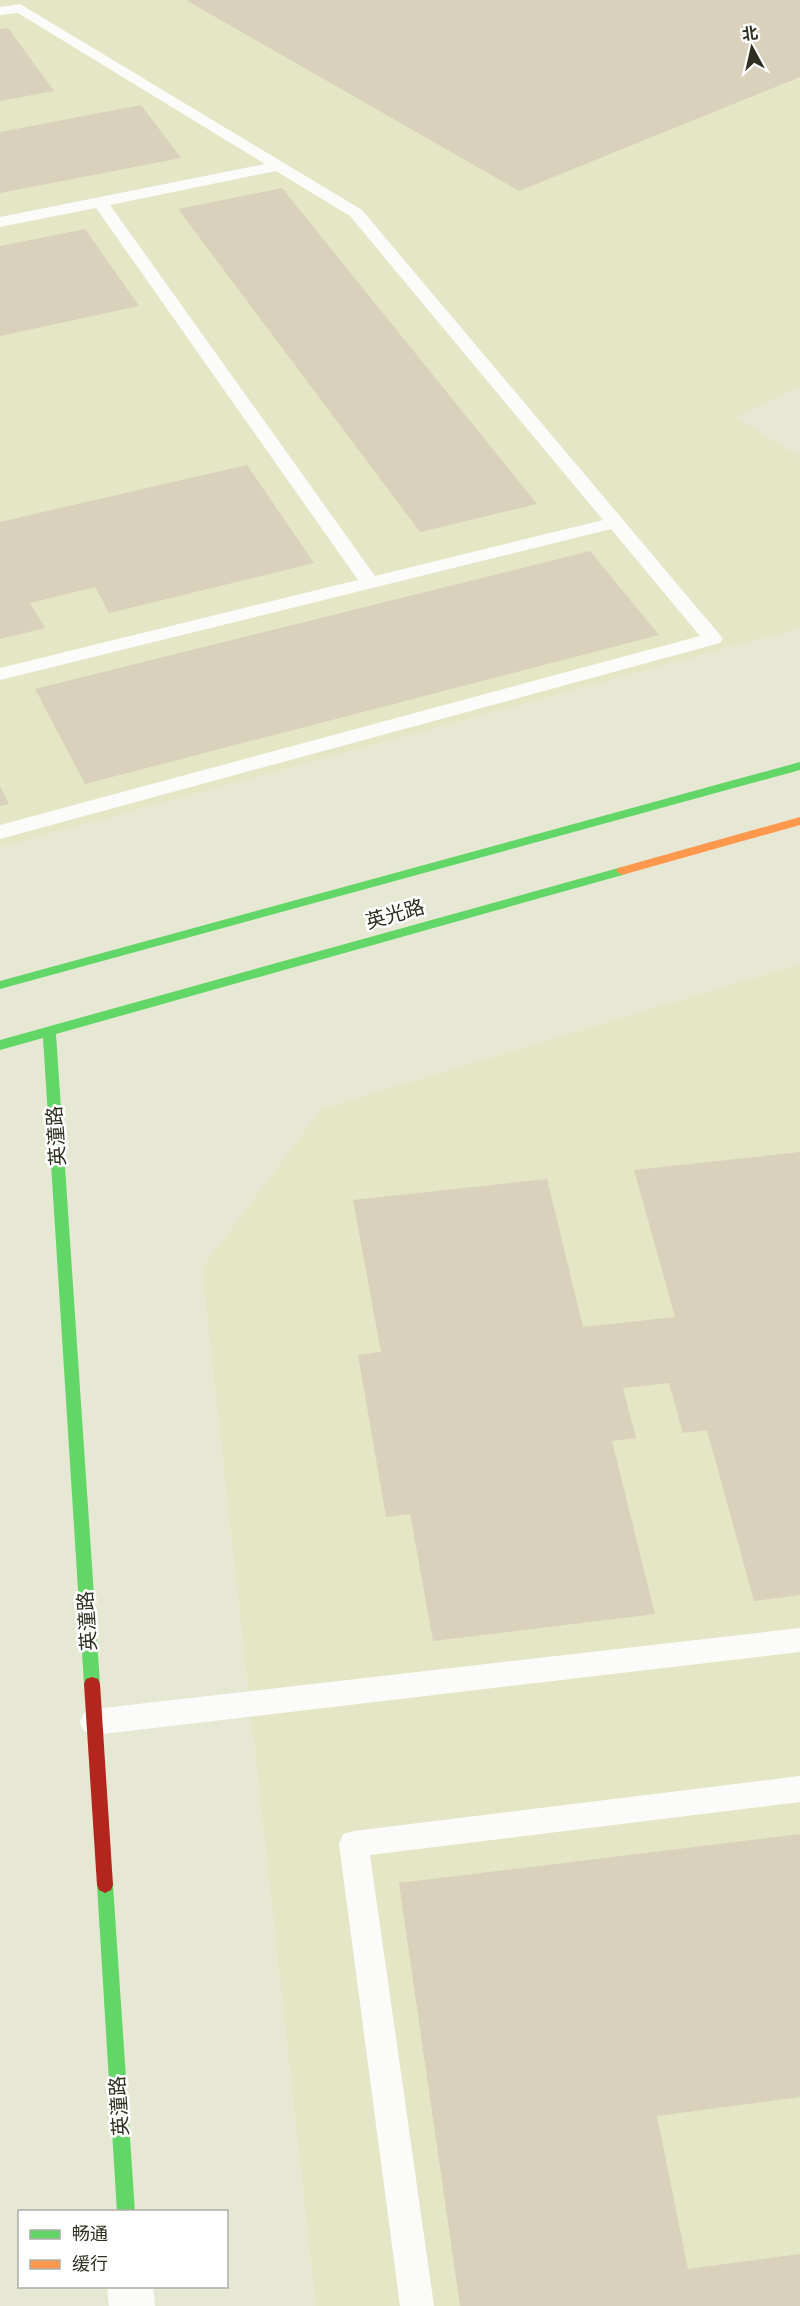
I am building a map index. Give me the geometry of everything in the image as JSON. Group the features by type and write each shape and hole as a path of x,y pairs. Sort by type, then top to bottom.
{"main road":[{"name":"英光路","path":"0,985 800,766"},
{"name":"英光路","path":"0,1045 800,820"},
{"name":"英潼路","path":"49,1031 126,2210"}],"street":[{"path":"130,2288 132,2306"}],"lane":[{"path":"0,11 20,8 356,213 713,639 0,832"},
{"path":"0,222 279,166"},
{"path":"100,202 370,583"},
{"path":"0,674 615,522"},
{"path":"94,1722 800,1640"},
{"path":"417,2306 354,1844 800,1789"}],"shaded area":[{"path":"0,0 800,0 800,386 735,417 800,457 800,628 0,847"},
{"path":"800,964 800,2306 316,2306 202,1268 322,1109"}],"building":[{"path":"186,0 800,0 800,77 519,191"},
{"path":"8,28 54,91 0,101 0,29"},
{"path":"141,105 181,158 0,193 0,132"},
{"path":"282,188 537,504 420,532 178,209"},
{"path":"85,229 139,306 0,336 0,246"},
{"path":"247,465 314,563 109,613 95,587 30,603 45,628 0,639 0,522"},
{"path":"590,551 659,635 85,784 35,689"},
{"path":"0,786 9,804 0,806"},
{"path":"800,1152 800,1595 754,1601 707,1430 683,1433 669,1383 623,1388 636,1438 612,1441 655,1614 433,1641 410,1514 386,1517 358,1355 381,1352 353,1200 547,1179 583,1327 675,1317 634,1170"},
{"path":"800,1834 800,2097 657,2116 688,2269 800,2254 800,2306 460,2306 399,1883"}],"traffic: fast":[{"path":"0,985 800,766"},
{"path":"0,1045 622,871"},
{"path":"49,1031 92,1684"},
{"path":"105,1885 126,2210"}],"traffic: slow":[{"path":"622,871 800,821"}],"traffic: jam":[{"path":"92,1684 105,1885"}]}
